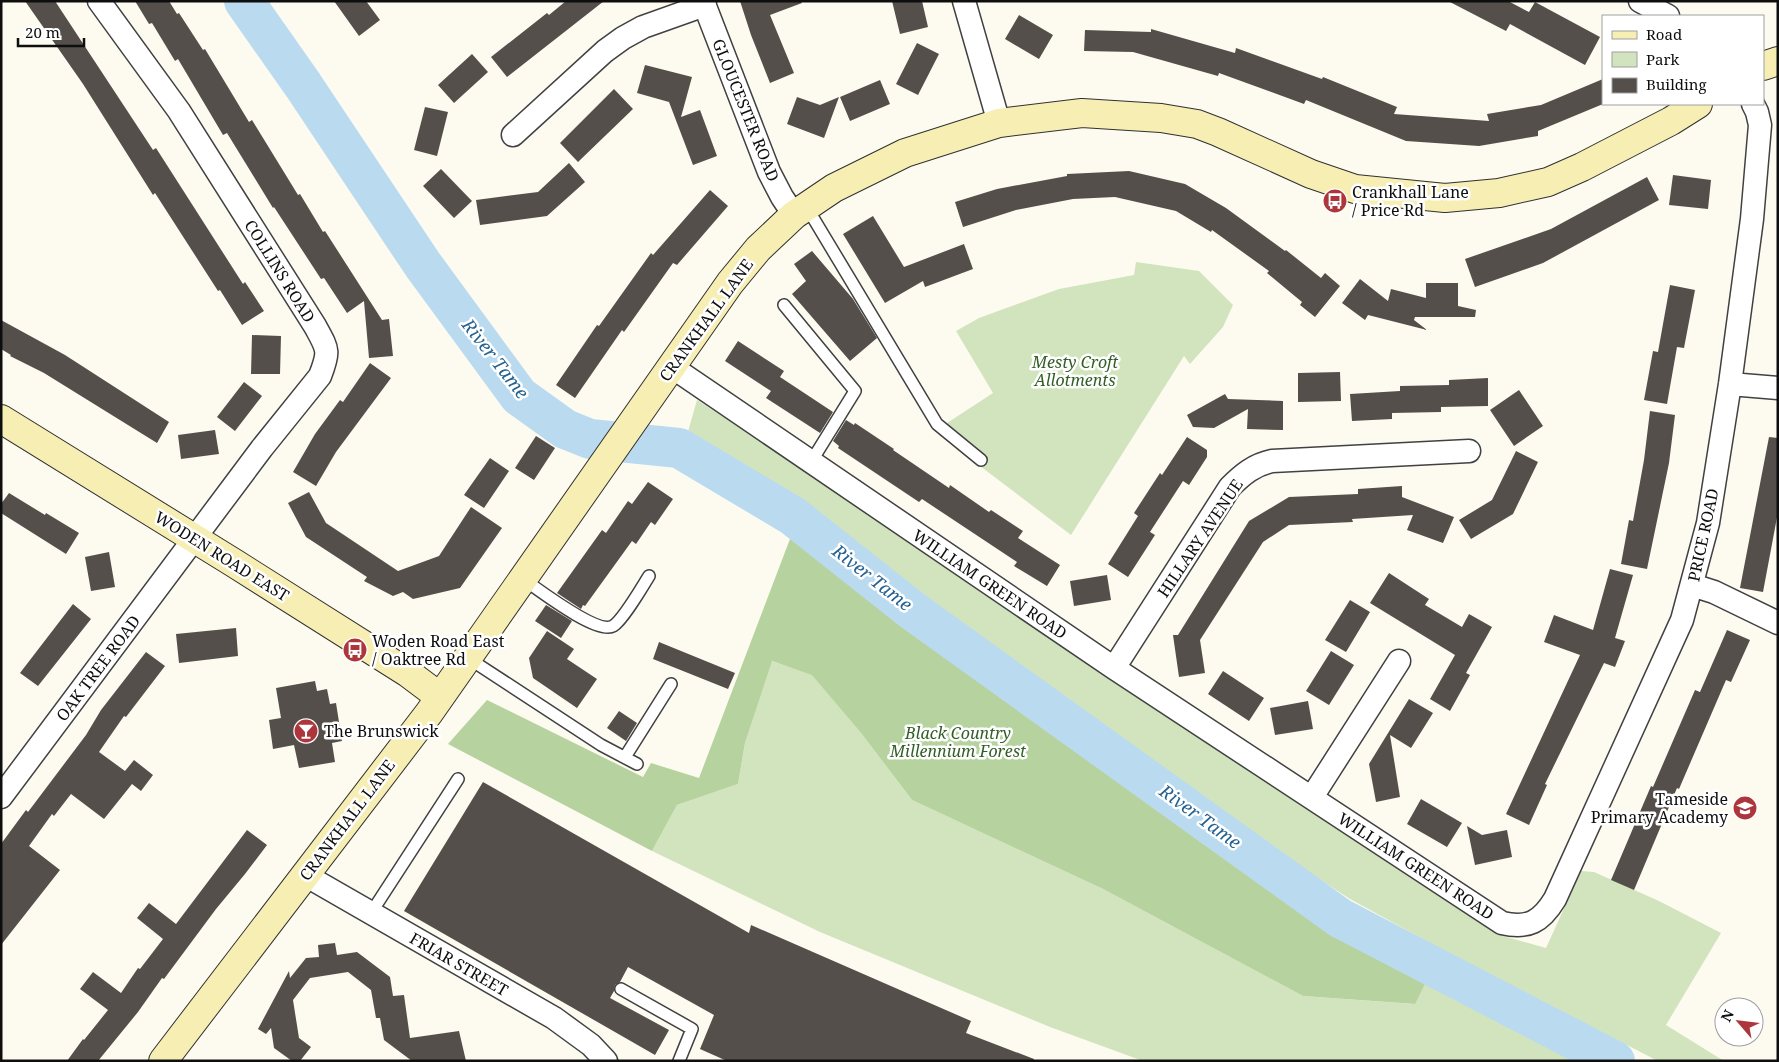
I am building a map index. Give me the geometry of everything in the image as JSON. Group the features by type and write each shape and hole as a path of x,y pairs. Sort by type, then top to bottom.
{"street":[{"name":"COLLINS ROAD","path":"99,1 179,111 327,348 325,363 320,376 262,448 195,539"},
{"path":"964,1 999,123"},
{"path":"1640,1 1666,15"},
{"path":"513,135 605,50 643,27 704,3"},
{"name":"GLOUCESTER ROAD","path":"704,3 769,172 782,197 800,211"},
{"path":"1764,66 1778,61"},
{"name":"CRANKHALL LANE","path":"163,1061 440,698 730,283 758,249 800,211 856,176 905,153 999,123 1082,114 1161,118 1197,124 1311,174 1355,189 1445,198 1499,193 1548,182 1582,167 1671,121 1696,105"},
{"name":"PRICE ROAD","path":"1523,926 1534,922 1542,916 1555,899 1682,620 1692,585 1708,523 1730,384 1752,219 1760,125 1754,105"},
{"name":"WILLIAM GREEN ROAD","path":"672,367 1114,668 1502,922 1523,926"},
{"path":"1730,384 1778,388"},
{"name":"WODEN ROAD EAST","path":"1,419 408,673 440,698"},
{"name":"HILLARY AVENUE","path":"1114,668 1230,487 1243,473 1260,464 1272,461 1469,451"},
{"name":"OAK TREE ROAD","path":"1,797 9,769 195,539"},
{"path":"1692,585 1714,592 1778,623"},
{"path":"1312,797 1399,661"},
{"name":"FRIAR STREET","path":"305,875 554,1018 591,1045 606,1061"}],"lane":[{"path":"800,211 937,424 981,460"},
{"path":"784,305 855,391 811,462"},
{"path":"523,578 576,615 608,628 614,626 623,616 649,576"},
{"path":"468,658 601,745 637,764"},
{"path":"625,757 671,684"},
{"path":"371,913 458,779"},
{"path":"621,989 692,1029 679,1061"}],"green space":[{"name":"Mesty Croft Allotments","path":"1136,262 1199,271 1233,305 1223,327 1190,364 1184,356 1071,535 939,435 947,423 993,393 956,331 979,318 1059,289 1134,275"},
{"path":"697,400 811,473 1503,936 1546,948 1581,871 1594,872 1659,901 1721,933 1666,1025 1724,1061 1658,1061 1465,962 1350,899 1192,794 1131,745 1059,696 780,492 687,435"},
{"name":"Black Country Millennium Forest","path":"793,531 1291,897 1431,972 1415,1004 1303,996 1103,889 912,800 861,733 812,675 772,661 745,743 738,784 677,805 652,851 448,744 487,700 643,777 651,763 699,778"},
{"path":"771,661 812,674 861,733 912,800 1103,889 1303,996 1414,1004 1431,972 1599,1061 1143,1061 1050,1027 820,932 652,851 677,805 738,784 745,743"}],"building":[{"path":"25,1 55,1 153,150 156,148 243,284 245,282 264,311 242,325 155,193 153,195 83,84"},
{"path":"135,1 169,1 177,14 179,13 203,50 205,49 249,122 252,120 298,195 300,194 323,232 325,231 382,320 389,319 393,356 369,358 364,301 347,313 324,278 321,279 273,208 227,133 223,135 178,59 175,61 152,23 149,24"},
{"path":"334,1 366,1 380,20 359,36"},
{"path":"566,1 604,1 507,77 491,57 547,13 549,15"},
{"path":"740,1 801,1 802,3 770,15 794,73 770,83"},
{"path":"892,1 922,1 928,27 900,34"},
{"path":"1448,1 1508,1 1529,12 1535,2 1600,37 1585,65 1510,24 1506,31"},
{"path":"1019,15 1053,35 1039,59 1005,39"},
{"path":"1151,29 1235,53 1236,48 1322,79 1323,77 1397,107 1394,114 1489,121 1487,114 1541,105 1602,79 1602,104 1538,131 1538,136 1479,146 1406,141 1306,100 1304,104 1219,73 1218,76 1133,52 1084,51 1085,30 1151,32"},
{"path":"917,43 939,54 918,95 896,84"},
{"path":"472,54 488,72 454,103 438,85"},
{"path":"645,65 692,77 681,117 700,110 717,156 693,165 669,102 637,93"},
{"path":"880,80 890,104 850,121 840,97"},
{"path":"614,89 633,109 578,162 560,143"},
{"path":"797,97 820,105 839,97 824,138 787,124"},
{"path":"425,107 448,112 437,156 414,150"},
{"path":"569,163 585,182 547,216 480,225 476,200 538,192"},
{"path":"441,169 472,201 454,218 423,186"},
{"path":"1129,171 1185,184 1226,208 1286,250 1321,278 1325,273 1340,286 1315,317 1300,305 1302,302 1267,273 1269,271 1212,230 1211,232 1176,211 1115,197 1073,199 1016,210 963,227 955,202 997,189 1067,176 1067,174"},
{"path":"1673,175 1711,180 1708,209 1669,205"},
{"path":"1647,177 1659,200 1543,263 1475,287 1465,259 1551,229"},
{"path":"710,190 728,206 677,265 673,263 624,332 622,330 575,398 556,385 597,325 599,326 651,253 653,255"},
{"path":"873,216 904,267 964,244 973,269 925,287 923,281 885,303 843,234"},
{"path":"812,251 853,299 877,338 850,361 792,294 806,281 794,264"},
{"path":"1360,279 1388,301 1391,289 1426,298 1426,283 1458,283 1458,306 1476,310 1475,317 1415,317 1414,320 1427,330 1368,315 1365,320 1342,303"},
{"path":"1670,285 1695,290 1684,348 1677,347 1667,404 1644,400 1653,351 1658,352"},
{"path":"1,320 65,355 169,422 157,443 44,373 10,356 1,349"},
{"path":"252,335 281,336 280,374 251,374"},
{"path":"738,341 784,371 780,377 833,412 820,433 766,398 771,391 725,361"},
{"path":"370,363 391,378 336,452 316,486 293,472 315,434 340,400 343,402"},
{"path":"1340,372 1341,401 1298,402 1298,373"},
{"path":"1488,378 1488,406 1441,407 1441,412 1392,413 1392,419 1352,421 1350,394 1400,391 1400,386 1449,385 1449,380"},
{"path":"244,382 262,396 235,431 217,417"},
{"path":"1519,390 1543,426 1514,446 1490,410"},
{"path":"1225,394 1228,399 1283,401 1283,430 1247,429 1248,409 1214,428 1193,427 1187,415"},
{"path":"1650,411 1675,415 1669,463 1647,569 1621,564 1629,520 1633,521 1644,460"},
{"path":"846,420 854,425 855,423 949,488 950,485 989,512 991,510 1023,531 1018,538 1060,565 1047,586 1014,566 1017,562 922,499 919,502 838,448 839,446 833,441"},
{"path":"215,430 219,454 181,459 178,435"},
{"path":"536,436 555,448 534,480 515,468"},
{"path":"1187,437 1207,450 1207,457 1189,485 1183,481 1150,532 1155,535 1128,577 1108,564 1138,516 1134,513 1160,473 1162,475"},
{"path":"1769,437 1778,438 1778,512 1763,592 1740,588"},
{"path":"1516,451 1538,462 1513,514 1471,539 1459,520 1492,500"},
{"path":"490,458 509,471 484,508 464,495"},
{"path":"648,482 673,499 655,525 651,522 636,544 632,541 581,609 557,593 602,530 606,533 628,501 632,504"},
{"path":"1402,486 1402,497 1454,517 1443,543 1407,530 1413,515 1352,519 1353,522 1289,525 1263,542 1200,640 1205,673 1179,677 1173,635 1178,635 1249,521 1289,497 1358,494 1358,489"},
{"path":"309,492 326,523 398,571 439,556 471,507 502,528 460,588 413,599 403,592 393,596 364,581 367,577 306,537 288,503"},
{"path":"9,493 79,533 66,554 1,513 1,504"},
{"path":"109,552 115,587 91,591 85,557"},
{"path":"1610,569 1633,575 1615,638 1625,641 1615,667 1604,663 1545,784 1547,785 1529,825 1506,814 1580,655 1544,642 1554,615 1593,630"},
{"path":"1389,573 1429,599 1425,605 1462,627 1469,614 1492,627 1466,673 1470,675 1450,711 1430,699 1455,655 1370,603"},
{"path":"1107,575 1111,600 1074,606 1070,581"},
{"path":"1350,600 1370,612 1346,652 1325,640"},
{"path":"73,604 91,619 38,686 20,673"},
{"path":"546,605 572,621 561,638 535,621"},
{"path":"236,628 238,656 179,663 176,634"},
{"path":"1727,630 1750,640 1731,682 1726,680 1679,789 1677,788 1634,890 1611,880 1695,690 1700,692"},
{"path":"547,631 574,649 567,659 597,679 577,708 533,678 529,658"},
{"path":"659,642 735,673 728,689 653,659"},
{"path":"1331,651 1354,665 1329,705 1306,691"},
{"path":"146,652 165,666 126,717 124,716 99,752 125,771 134,760 153,775 141,791 132,784 104,819 71,794 54,816 52,814 29,846 60,870 1,945 1,844 26,810 28,812 86,735 101,710"},
{"path":"1223,671 1264,698 1249,721 1208,694"},
{"name":"The Brunswick","path":"315,681 317,691 327,689 330,704 336,703 342,741 332,743 335,762 299,768 294,745 273,749 269,720 281,718 276,688"},
{"path":"1409,699 1433,713 1411,748 1390,735 1400,797 1376,802 1369,764"},
{"path":"1308,701 1313,729 1275,735 1270,708"},
{"path":"619,711 637,723 626,741 607,728"},
{"path":"483,782 749,933 751,925 971,1021 966,1033 1034,1059 1034,1061 727,1061 700,1049 714,1015 628,967 620,982 615,985 610,998 669,1030 655,1055 404,911"},
{"path":"1421,799 1462,823 1447,847 1407,824"},
{"path":"1467,826 1482,835 1507,830 1512,857 1475,865"},
{"path":"247,830 267,845 164,979 162,978 138,1012 98,1061 67,1061 108,1010 80,989 93,972 121,993 138,968 140,969 163,939 137,918 149,903 176,924"},
{"path":"335,943 337,955 357,952 390,977 393,996 404,995 410,1038 459,1031 466,1061 412,1061 384,1040 380,1018 376,1018 371,990 348,972 310,978 293,1000 299,1038 311,1047 300,1061 292,1061 274,1048 271,1028 266,1034 258,1029 289,971 290,978 306,958 319,957 318,945"}],"waterway":[{"name":"River Tame","path":"244,1 303,85 423,265 519,396 565,429 590,439 679,448 793,516 913,611 1340,918 1615,1061"}],"place":[{"name":"Crankhall Lane / Price Rd","path":"1335,201"},
{"name":"Woden Road East / Oaktree Rd","path":"355,650"},
{"name":"The Brunswick","path":"306,731"},
{"name":"Tameside Primary Academy","path":"1745,808"}]}
